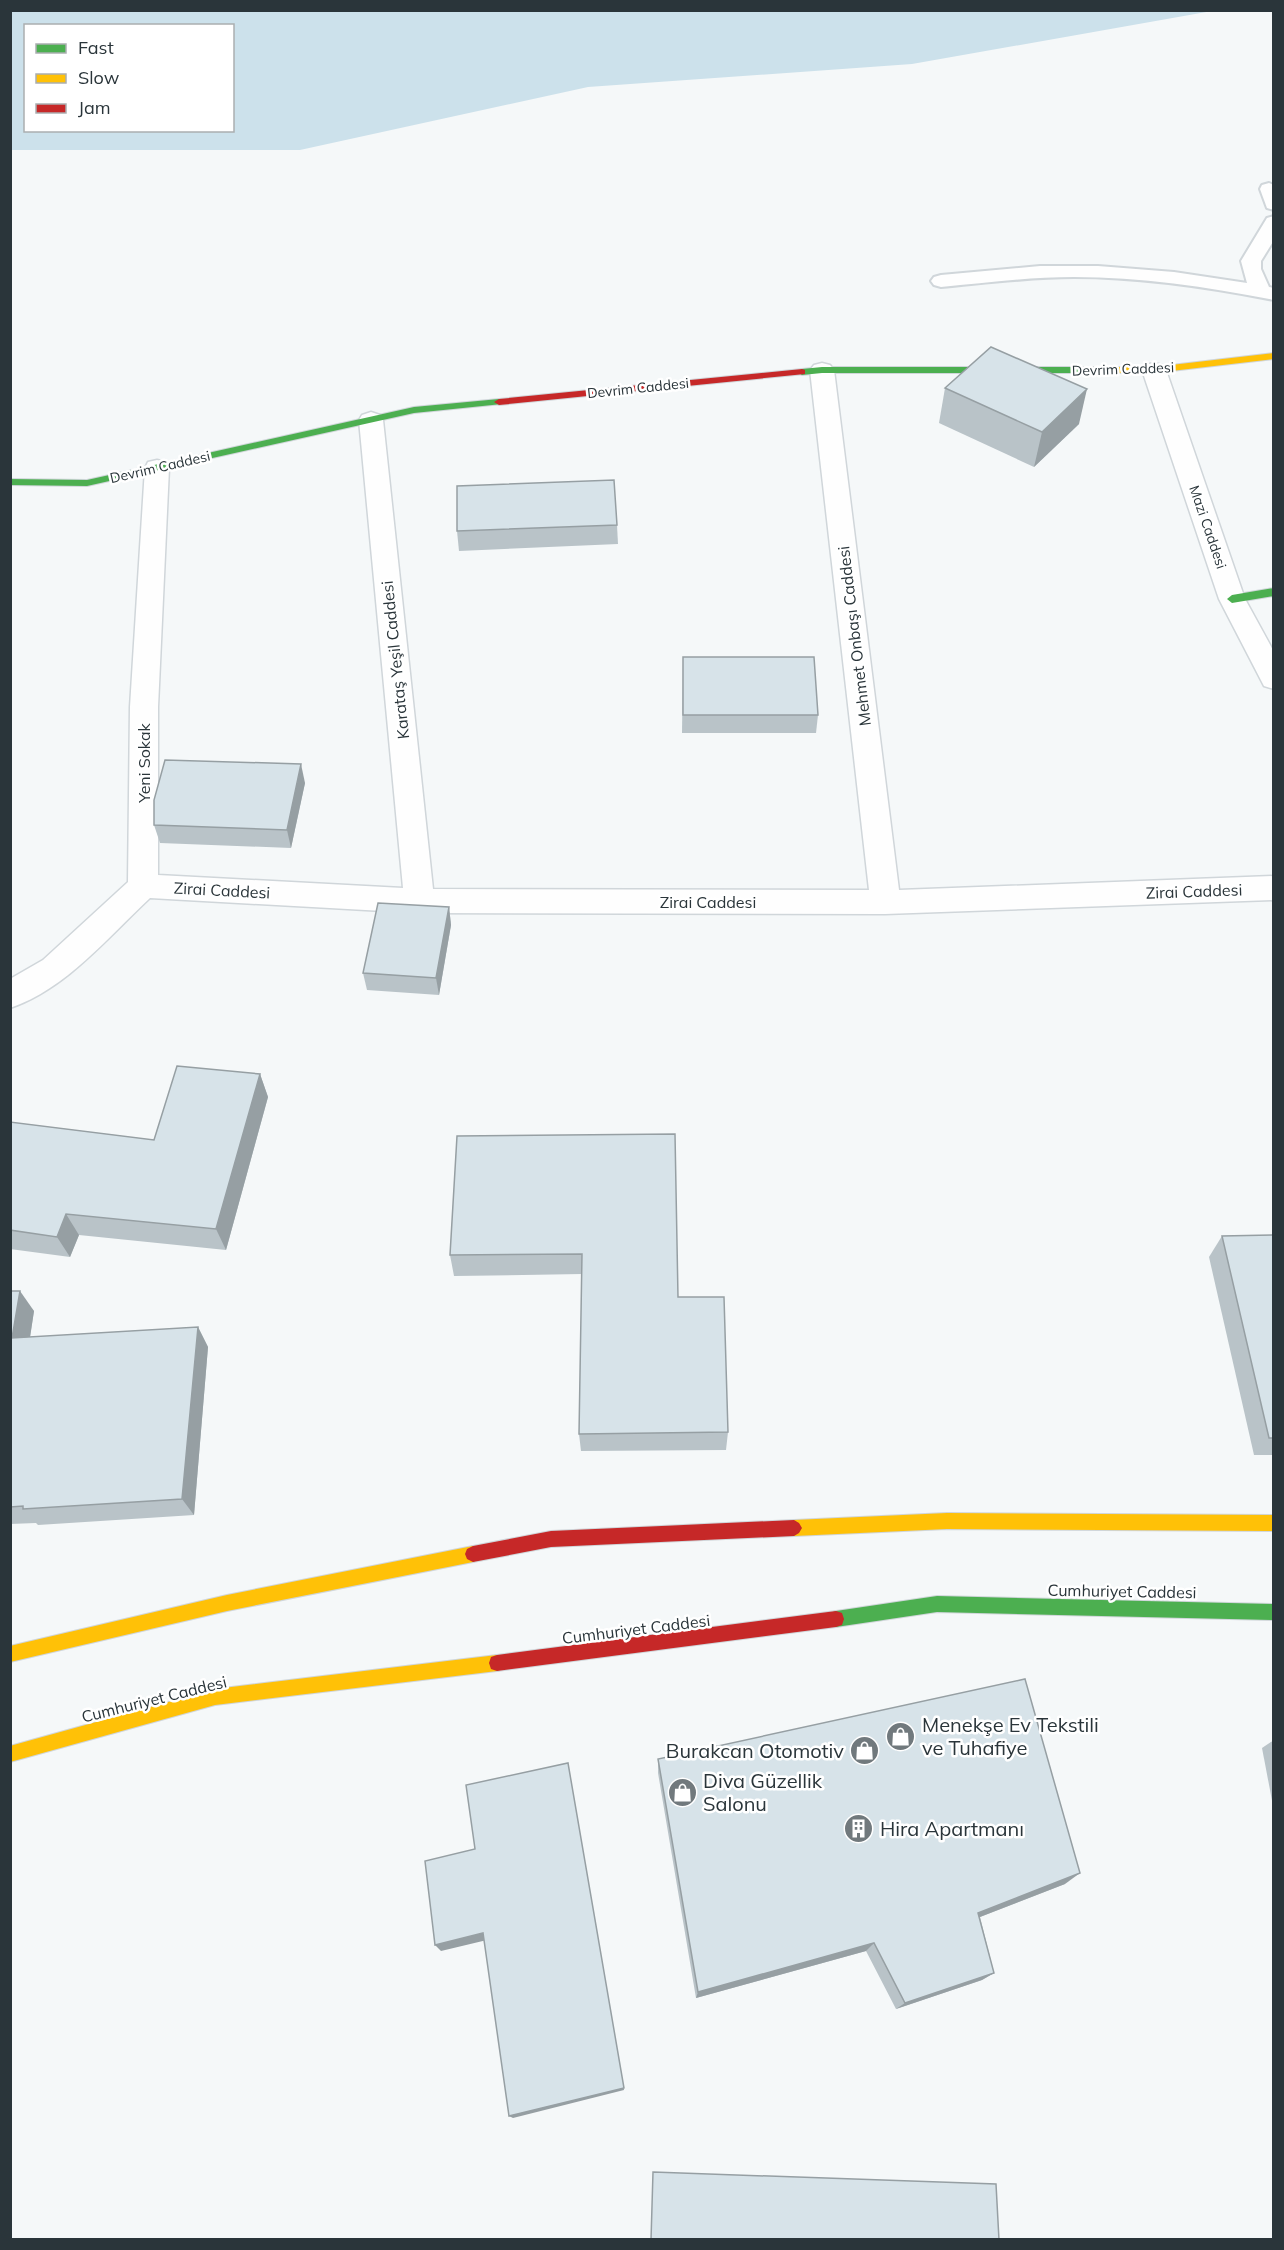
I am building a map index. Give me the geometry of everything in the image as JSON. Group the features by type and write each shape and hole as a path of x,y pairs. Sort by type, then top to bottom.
{"main road":[{"name":"Devrim Caddesi","path":"10,482 87,483 414,410 822,370 1154,370 1274,356"},
{"path":"1232,599 1274,592"},
{"path":"10,1654 227,1603 550,1539 947,1521 1274,1523"},
{"name":"Cumhuriyet Caddesi","path":"10,1754 215,1697 749,1632 937,1604 1274,1612"}],"street":[{"name":"Mehmet Onbaşı Caddesi","path":"822,370 885,902"},
{"name":"Mazi Caddesi","path":"1154,370 1232,599 1274,679"},
{"name":"Karataş Yeşil Caddesi","path":"371,420 419,901"},
{"name":"Yeni Sokak","path":"143,886 144,707 157,468"},
{"name":"Zirai Caddesi","path":"143,886 419,901 885,902 1274,888"},
{"path":"10,995 54,969 143,886"}],"lane":[{"path":"1268,293 1250,272 1250,257 1268,235 1274,222"},
{"path":"941,281 1041,273 1102,272 1268,293"}],"shaded area":[{"path":"10,11 1212,11 912,64 588,87 300,150 11,150"}],"building":[{"path":"991,347 1087,389 1042,432 945,388"},
{"path":"614,480 617,525 457,531 457,486"},
{"path":"683,657 814,657 818,715 683,715"},
{"path":"165,760 301,764 287,830 154,825 154,800"},
{"path":"378,903 449,907 436,978 363,973"},
{"path":"177,1066 260,1074 216,1229 66,1214 57,1237 10,1230 10,1122 154,1140"},
{"path":"675,1134 678,1297 724,1297 728,1432 579,1434 582,1254 450,1255 457,1136"},
{"path":"1274,1235 1274,1438 1269,1438 1222,1236"},
{"path":"10,1291 20,1291 12,1338 198,1327 182,1499 23,1509 23,1506 10,1507"},
{"name":"Hira Apartmanı","path":"1025,1679 1080,1873 978,1913 994,1973 905,2003 874,1943 698,1992 658,1759"},
{"path":"568,1763 624,2088 509,2116 483,1933 435,1945 425,1861 475,1849 466,1785"},
{"path":"653,2172 996,2184 999,2240 651,2240"}],"traffic: fast":[{"path":"802,372 822,370 1109,370"},
{"path":"10,482 87,483 414,410 499,402"},
{"path":"1232,599 1274,592"},
{"path":"836,1619 937,1604 1274,1612"}],"traffic: slow":[{"path":"1109,370 1154,370 1274,356"},
{"path":"794,1528 947,1521 1274,1523"},
{"path":"10,1654 227,1603 473,1554"},
{"path":"10,1754 215,1697 497,1663"}],"traffic: jam":[{"path":"499,402 802,372"},
{"path":"473,1554 551,1539 794,1528"},
{"path":"497,1663 836,1619"}],"place":[{"name":"Menekşe Ev Tekstili ve Tuhafiye","path":"901,1736"},
{"name":"Burakcan Otomotiv","path":"865,1750"},
{"name":"Diva Güzellik Salonu","path":"682,1792"},
{"name":"Hira Apartmanı","path":"859,1828"}]}
